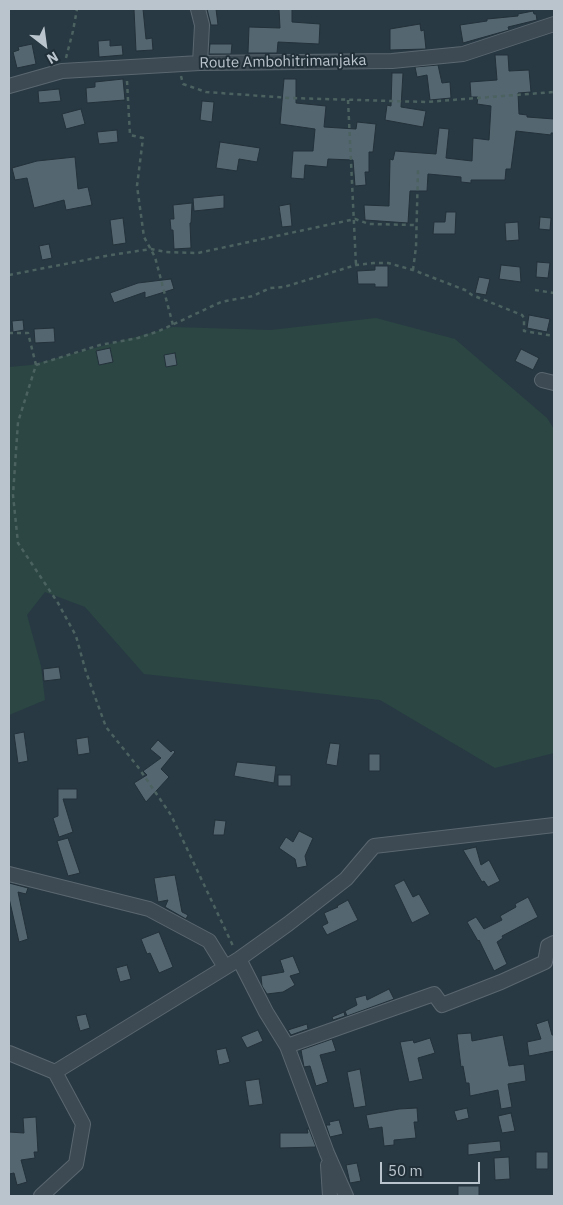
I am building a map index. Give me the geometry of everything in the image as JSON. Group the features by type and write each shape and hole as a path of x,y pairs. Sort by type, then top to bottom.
{"street":[{"path":"198,9 202,25 200,63"},
{"name":"Route Ambohitrimanjaka","path":"9,86 62,71 200,63 392,61 463,54 554,24"},
{"path":"55,1072 239,959 288,924 346,878 374,846 554,825"},
{"path":"9,874 149,908 209,940 225,967"},
{"path":"287,1046 434,994 442,1005 501,982 545,962 548,946 554,943"},
{"path":"239,959 266,1012 287,1046 327,1153 346,1196"},
{"path":"9,1054 55,1072 83,1124 76,1164 41,1196"},
{"path":"327,1153 330,1196"}],"path":[{"path":"62,71 70,46 77,9"},
{"path":"178,64 184,84 206,92 290,98 426,102 554,92"},
{"path":"126,67 130,135 143,138 136,186 144,237 155,257 173,325"},
{"path":"348,100 356,265"},
{"path":"413,270 416,247 415,225 418,170"},
{"path":"9,274 151,249 166,252 198,253 355,219 369,224 415,225"},
{"path":"36,365 100,345 138,338 173,325 221,302 254,296 270,288 284,287 356,265 388,263 413,270 465,290 472,295 522,315 524,318 524,331 554,336"},
{"path":"535,290 554,294"},
{"path":"9,333 28,333 36,365 18,422 13,494 18,544 58,603 76,636 86,672 106,727 138,767 171,815 239,959"}],"green space":[{"path":"376,318 455,339 547,418 554,429 554,753 495,768 380,700 144,674 85,607 45,592 27,615 41,666 45,700 9,715 9,367 31,365 173,327 271,330"}],"building":[{"path":"134,9 143,9 146,39 152,38 153,50 136,51"},
{"path":"207,9 216,9 218,25 211,25"},
{"path":"279,9 292,9 292,22 320,24 319,44 278,42 277,53 248,53 249,27 280,28"},
{"path":"533,11 536,14 537,20 508,27 509,30 463,43 460,25 487,21 487,19 518,16 518,14"},
{"path":"420,24 421,31 424,30 426,49 390,50 390,29"},
{"path":"110,40 110,46 122,45 123,55 99,57 98,41"},
{"path":"32,44 36,64 17,68 13,52 19,50 18,47"},
{"path":"210,44 232,44 231,54 209,54"},
{"path":"495,55 508,55 509,71 529,70 531,92 518,93 519,114 527,115 527,117 554,119 554,133 551,133 551,135 516,131 511,169 506,169 505,180 471,180 471,183 461,182 461,177 428,174 427,191 410,191 408,223 365,220 364,205 389,206 390,159 393,160 395,151 436,154 439,128 449,129 446,158 472,161 473,138 489,140 491,106 477,104 478,97 471,97 470,82 497,80"},
{"path":"438,65 442,83 450,82 451,98 430,100 427,75 417,77 415,67"},
{"path":"392,73 403,73 401,107 426,111 423,127 385,120 387,105 391,106"},
{"path":"123,79 125,100 87,103 86,88 95,87 95,82"},
{"path":"284,79 296,79 296,103 326,106 324,127 356,129 357,122 376,124 373,152 369,152 369,172 365,172 366,185 355,186 353,160 328,159 327,167 305,165 304,179 291,178 293,151 313,151 315,129 280,124"},
{"path":"59,89 61,101 39,103 38,91"},
{"path":"202,101 214,102 212,122 200,120"},
{"path":"81,109 85,124 66,129 62,114"},
{"path":"117,130 118,142 99,144 97,132"},
{"path":"220,142 260,148 257,162 239,159 237,171 216,168"},
{"path":"75,157 78,189 88,187 92,205 66,210 64,200 34,208 27,178 15,180 12,168 37,161"},
{"path":"224,195 224,208 194,211 193,198"},
{"path":"192,203 190,223 191,248 174,249 173,230 171,230 170,219 174,219 173,205"},
{"path":"290,204 292,226 282,227 279,206"},
{"path":"446,212 456,212 455,234 433,234 434,222 445,222"},
{"path":"540,217 551,218 550,230 539,229"},
{"path":"123,218 126,243 113,245 110,220"},
{"path":"518,222 519,240 506,241 505,223"},
{"path":"49,244 52,258 42,260 39,246"},
{"path":"537,262 550,263 548,278 536,277"},
{"path":"501,265 520,267 521,282 499,279"},
{"path":"375,266 388,266 388,287 375,287 375,284 358,284 357,271 375,270"},
{"path":"479,277 490,279 486,295 475,293"},
{"path":"171,279 174,289 145,298 145,292 114,303 110,293 138,283"},
{"path":"529,315 550,319 547,332 527,328"},
{"path":"23,320 24,330 13,332 12,321"},
{"path":"54,328 55,342 35,343 34,329"},
{"path":"110,348 113,362 99,365 96,351"},
{"path":"521,349 539,358 533,370 515,361"},
{"path":"175,353 177,365 166,367 164,355"},
{"path":"59,667 61,679 44,681 43,669"},
{"path":"24,732 28,761 18,763 14,734"},
{"path":"88,737 90,753 78,755 76,739"},
{"path":"158,740 171,752 173,750 175,752 161,769 169,777 146,802 134,783 147,775 143,771 161,758 150,749"},
{"path":"330,743 340,744 337,766 326,764"},
{"path":"369,754 380,754 380,771 369,771"},
{"path":"237,762 276,766 274,783 234,776"},
{"path":"278,775 291,775 291,786 278,786"},
{"path":"58,789 77,789 77,799 63,799 73,832 59,837 53,818 58,816"},
{"path":"215,820 226,821 224,835 213,835"},
{"path":"299,831 313,838 305,856 307,866 297,868 295,859 279,848 286,837 293,842"},
{"path":"68,838 80,873 68,876 57,841"},
{"path":"476,847 481,865 489,860 500,881 488,887 484,881 482,882 463,850"},
{"path":"175,875 182,912 188,915 186,919 165,907 168,900 158,902 154,878"},
{"path":"404,880 413,897 419,894 430,914 412,923 394,885"},
{"path":"9,883 28,888 26,894 18,892 28,939 19,942 9,898"},
{"path":"528,897 538,917 502,936 503,938 497,942 507,964 494,971 479,940 467,922 476,917 484,929 502,920 500,916 516,907 515,904"},
{"path":"348,900 358,920 327,935 322,926 328,923 324,913"},
{"path":"159,932 173,967 159,973 150,953 147,954 141,939"},
{"path":"293,956 300,973 290,976 295,985 283,992 267,994 262,986 261,976 284,972 280,960"},
{"path":"127,965 131,979 120,982 116,968"},
{"path":"389,989 394,999 347,1016 345,1011 357,1005 355,998 366,995 367,1000"},
{"path":"344,1012 345,1016 333,1020 332,1017"},
{"path":"86,1014 90,1028 80,1031 76,1016"},
{"path":"548,1020 552,1035 554,1035 554,1051 529,1056 527,1042 541,1039 536,1024"},
{"path":"307,1024 308,1029 291,1035 288,1030"},
{"path":"258,1030 263,1041 247,1048 241,1037"},
{"path":"471,1033 472,1041 503,1035 509,1066 524,1064 526,1081 508,1084 512,1107 501,1109 498,1090 470,1096 469,1083 466,1083 463,1066 461,1067 457,1034"},
{"path":"430,1038 435,1053 418,1058 423,1079 409,1082 400,1042 413,1040 414,1043"},
{"path":"332,1039 336,1051 320,1055 328,1082 316,1086 310,1066 304,1067 301,1050"},
{"path":"226,1048 230,1062 219,1065 216,1050"},
{"path":"360,1069 366,1106 354,1108 347,1072"},
{"path":"259,1079 263,1104 249,1106 245,1081"},
{"path":"417,1108 418,1122 414,1122 416,1138 394,1140 394,1145 384,1146 382,1127 369,1129 366,1115"},
{"path":"467,1108 469,1118 457,1121 454,1111"},
{"path":"511,1113 515,1131 502,1133 498,1116"},
{"path":"36,1117 38,1152 34,1152 35,1158 21,1160 27,1182 17,1185 14,1173 9,1174 9,1132 24,1133 23,1118"},
{"path":"339,1120 343,1134 330,1137 326,1125 330,1125 329,1122"},
{"path":"307,1129 309,1129 316,1147 280,1148 280,1133 308,1133"},
{"path":"500,1141 501,1151 468,1155 468,1144"},
{"path":"536,1152 548,1152 548,1169 536,1169"},
{"path":"509,1157 510,1179 495,1180 494,1158"},
{"path":"357,1163 361,1181 350,1183 346,1165"},
{"path":"458,1186 479,1186 479,1196 458,1196"}]}
